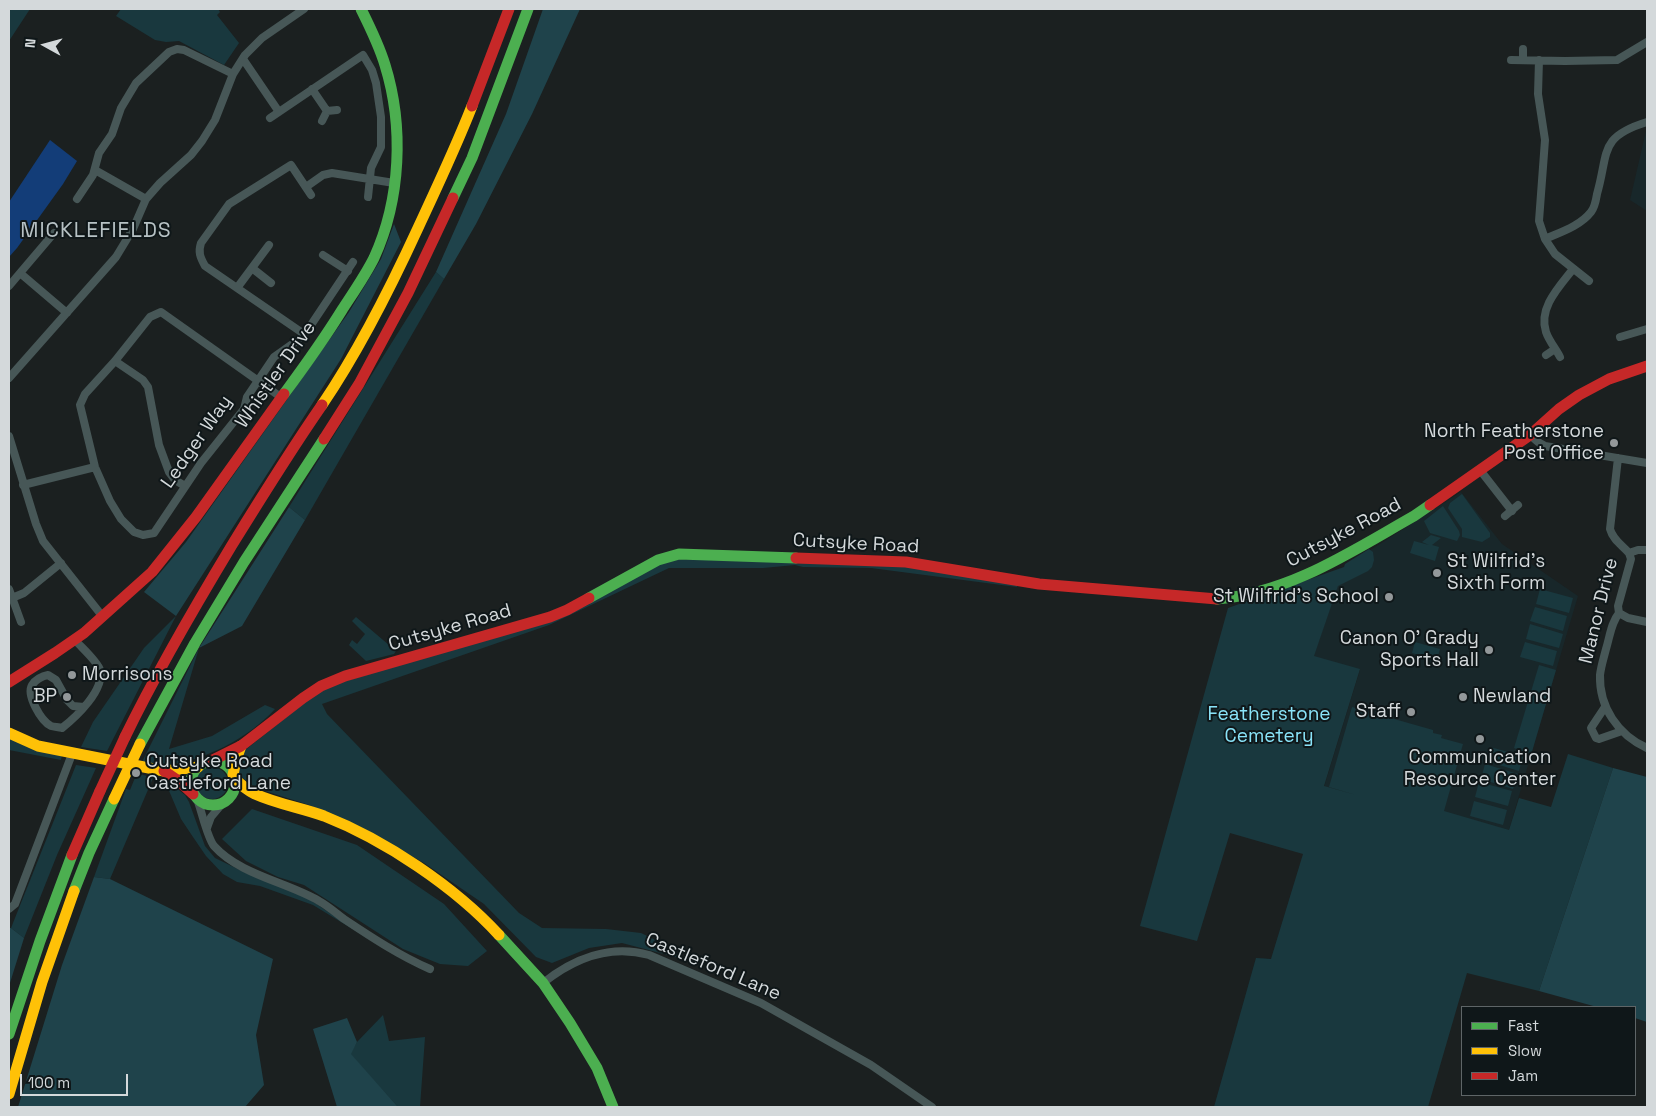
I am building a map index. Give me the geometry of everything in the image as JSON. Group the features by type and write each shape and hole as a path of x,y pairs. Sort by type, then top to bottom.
{"main road":[{"name":"Whistler Drive","path":"9,681 75,640 103,617 156,567 169,552 320,345 366,273 379,247 386,225 394,183 397,132 392,92 378,42 361,9"},
{"path":"9,1034 43,929 63,875 139,708 198,601 288,454 340,378 385,299 455,149 509,9"},
{"path":"9,1094 28,1023 56,938 82,870 140,744 195,643 254,546 359,384 408,293 472,158 528,9"},
{"name":"Cutsyke Road","path":"211,761 241,746 321,686 345,676 550,617 567,610 658,560 672,556 694,554 906,562 1039,584 1126,592 1213,599 1251,593 1307,575 1414,516 1530,435 1559,409 1579,395 1609,379 1647,366"},
{"path":"11,733 38,746 164,771 198,767 211,761 223,764 229,768 243,786 255,794 324,816 353,829 405,858 458,896 483,918 543,983 570,1022 597,1068 613,1107"},
{"path":"224,802 234,790 234,764 241,746"},
{"path":"195,797 191,780 193,772 198,767"},
{"path":"164,771 209,806 255,794"}],"street":[{"path":"9,378 116,257 133,229 146,199 202,142 215,120 233,74 243,59 262,38 302,9"},
{"path":"1511,60 1617,60 1647,42"},
{"path":"77,199 95,170 99,153 112,134 121,108 128,95 136,83 169,52 177,49 184,50 233,74"},
{"path":"1523,50 1523,60"},
{"path":"270,118 363,55 372,70 381,108 381,147 373,163 368,197"},
{"path":"243,59 279,112"},
{"path":"1539,60 1538,94 1545,140 1538,214 1541,229 1555,254 1589,281"},
{"path":"312,89 327,111"},
{"path":"327,111 337,110"},
{"path":"322,121 327,111"},
{"path":"1545,239 1581,222 1592,210 1600,186 1605,155 1615,136 1633,126 1647,122"},
{"path":"304,334 205,266 200,258 199,250 229,204 291,165 311,195"},
{"path":"95,170 146,199"},
{"path":"306,187 323,175 332,173 394,183"},
{"path":"9,286 54,233"},
{"path":"237,288 269,245"},
{"path":"324,255 348,271"},
{"name":"Ledger Way","path":"258,380 161,312 150,317 115,361 85,394 80,402 80,409 95,466 120,519 134,532 143,535 154,533 185,486 244,409 247,396 277,354 298,340 307,331 353,262"},
{"path":"252,268 271,283"},
{"path":"1560,357 1546,332 1545,312 1552,297 1572,268"},
{"path":"20,273 67,313"},
{"path":"1620,337 1647,329"},
{"path":"1546,355 1556,349"},
{"path":"115,361 142,380 148,387 159,445 169,472 175,480 185,486"},
{"path":"258,380 282,398"},
{"path":"1530,435 1545,446 1647,463"},
{"path":"9,436 11,451 43,541 103,617"},
{"path":"1618,458 1610,529 1615,540 1629,553 1647,550"},
{"path":"23,485 95,466"},
{"path":"1480,470 1512,511"},
{"name":"Manor Drive","path":"1629,553 1631,560 1618,606 1619,613 1613,623 1600,675 1605,707 1622,731 1636,743 1647,748"},
{"path":"12,598 24,593 61,563"},
{"path":"9,589 21,622"},
{"path":"1619,613 1628,618 1647,622"},
{"path":"75,640 100,670 100,680 91,699 84,707 73,719 62,728 50,726 41,719 30,693 32,685 41,677 48,675 56,680 67,700 73,706 84,707"},
{"path":"1605,707 1591,728 1596,738 1599,739 1622,731"},
{"path":"9,909 15,904 72,754"},
{"path":"195,797 209,837 214,846 226,856 248,870 320,901 377,940 430,969"},
{"path":"207,828 211,817 224,802"},
{"name":"Castleford Lane","path":"543,983 567,966 603,952 630,951 649,955 761,1003 849,1052 932,1107"}],"shaded area":[{"path":"543,9 580,9 532,114 476,224 444,279 436,272 506,114"},
{"path":"1647,130 1647,211 1630,200"},
{"path":"394,224 401,242 341,359 176,616 144,592 186,542 349,312 381,259"},
{"path":"1461,492 1502,544 1578,596 1427,1107 1214,1107 1256,958 1271,959 1360,670 1313,657 1344,567"},
{"path":"289,507 305,520 242,626 199,648"},
{"path":"1613,768 1647,777 1647,1022 1636,1018 1636,1006 1593,1006 1539,991"},
{"path":"94,877 110,879 273,959 256,1035 264,1085 245,1107 18,1107 62,965"},
{"path":"9,928 24,938 9,986"},
{"path":"347,1018 357,1042 351,1054 398,1107 337,1107 313,1029"}],"green space":[{"path":"11,9 30,9 9,41 9,12"},
{"path":"121,9 218,9 220,12 217,15 239,43 224,65 179,41 166,42 155,40 116,16"},
{"path":"436,272 444,279 305,520 289,507"},
{"path":"1462,494 1490,533 1490,537 1482,542 1462,537 1462,529 1448,508 1450,503"},
{"path":"1443,506 1459,531 1460,535 1457,541 1430,533 1424,521"},
{"path":"1431,535 1441,538 1432,545 1439,547 1435,561 1410,553 1414,541 1429,545 1422,542"},
{"name":"Featherstone Cemetery","path":"1369,549 1373,552 1374,560 1372,567 1368,571 1338,586 1314,656 1360,669 1324,786 1356,795 1329,787 1352,707 1433,730 1433,733 1442,735 1441,738 1463,744 1444,811 1509,830 1519,798 1551,807 1568,754 1613,768 1539,991 1467,973 1428,1107 1214,1107 1256,958 1271,959 1303,854 1230,833 1197,941 1140,926 1228,608 1344,567 1345,564"},
{"path":"669,559 908,565 1017,585 1017,587 871,568 803,567 795,565 763,568 669,568 549,625 322,704 327,714 519,913 542,928 606,929 641,933 666,945 683,959 622,943 589,948 552,963 536,957 484,904 424,863 359,827 309,805 256,788 237,774 239,755 323,688 558,616"},
{"path":"1540,589 1573,598 1569,613 1536,604"},
{"path":"1535,607 1567,616 1563,631 1530,621"},
{"path":"176,616 107,751 81,747 93,722 144,648"},
{"path":"356,617 396,651 394,654 366,661 349,645 352,640 357,644 365,634 352,621"},
{"path":"1530,624 1563,634 1559,648 1526,639"},
{"path":"1415,642 1440,649 1437,660 1412,653"},
{"path":"1525,642 1557,651 1553,666 1520,657"},
{"path":"199,648 169,749 212,736 265,705 275,709 253,729 239,738 195,759 165,765 142,762"},
{"path":"1539,665 1556,670 1531,755 1514,748"},
{"path":"9,738 62,755 61,760 9,750"},
{"path":"1490,747 1523,756 1519,771 1486,761"},
{"path":"1485,764 1518,774 1513,789 1481,779"},
{"path":"76,765 96,768 57,855 24,938 11,928"},
{"path":"212,767 223,772 228,783 223,794 212,799 201,794 196,783 201,772"},
{"path":"137,773 153,778 110,879 94,877 126,789 130,790"},
{"path":"169,782 185,795 205,846 215,858 246,873 303,895 364,936 313,905 260,886 237,882 223,874 206,856 181,819 167,786"},
{"path":"1479,782 1512,791 1508,806 1475,797"},
{"path":"1474,801 1507,810 1503,825 1470,816"},
{"path":"252,809 357,845 444,904 487,951 468,966 440,964 403,949 304,885 278,877 246,861 222,839"},
{"path":"383,1015 389,1041 425,1037 420,1107 398,1107 350,1054 357,1042"}],"water":[{"path":"50,140 77,161 63,184 9,257 9,202"}],"traffic: fast":[{"path":"284,394 321,342 367,271 383,235 390,212 397,162 395,113 383,58 361,9"},
{"path":"453,198 472,158 528,9"},
{"path":"140,744 195,643 244,562 324,439"},
{"path":"1217,599 1244,595 1270,588 1320,568 1414,516 1430,505"},
{"path":"589,598 658,560 679,554 796,558"},
{"path":"217,761 229,767 234,774 235,783 234,792 229,799 222,804 209,805 197,799 192,792 191,779 197,767 204,762 217,761"},
{"path":"74,891 114,799"},
{"path":"9,1034 40,941 72,855"},
{"path":"499,935 543,983 570,1023 597,1068 613,1107"}],"traffic: slow":[{"path":"322,405 362,340 385,296 439,182 472,106"},
{"path":"9,733 38,746 164,771 198,767"},
{"path":"114,799 140,744"},
{"path":"233,775 241,746"},
{"path":"234,778 255,794 272,801 324,816 371,838 395,852 418,866 462,900 499,935"},
{"path":"9,1094 42,982 74,891"}],"traffic: jam":[{"path":"472,106 509,9"},
{"path":"324,439 359,384 408,293 453,198"},
{"path":"1430,505 1530,435 1559,409 1579,395 1609,379 1647,366"},
{"path":"9,682 84,633 152,572 196,517 284,394"},
{"path":"125,737 163,664 204,592 265,492 322,405"},
{"path":"796,558 906,562 1039,584 1217,599"},
{"path":"211,761 241,746 321,686 345,676 550,617 589,598"},
{"path":"100,791 125,737"},
{"path":"164,771 193,794"},
{"path":"72,855 100,791"}],"place":[{"name":"North Featherstone Post Office","path":"1614,443"},
{"name":"St Wilfrid's Sixth Form","path":"1437,573"},
{"name":"St Wilfrid's School","path":"1389,597"},
{"name":"Canon O' Grady Sports Hall","path":"1489,650"},
{"name":"Morrisons","path":"72,675"},
{"name":"BP","path":"67,697"},
{"name":"Newland","path":"1463,697"},
{"name":"Staff","path":"1411,712"},
{"name":"Communication Resource Center","path":"1480,739"},
{"name":"Cutsyke Road Castleford Lane","path":"136,773"}],"district":[{"name":"MICKLEFIELDS","path":"96,231"}]}
